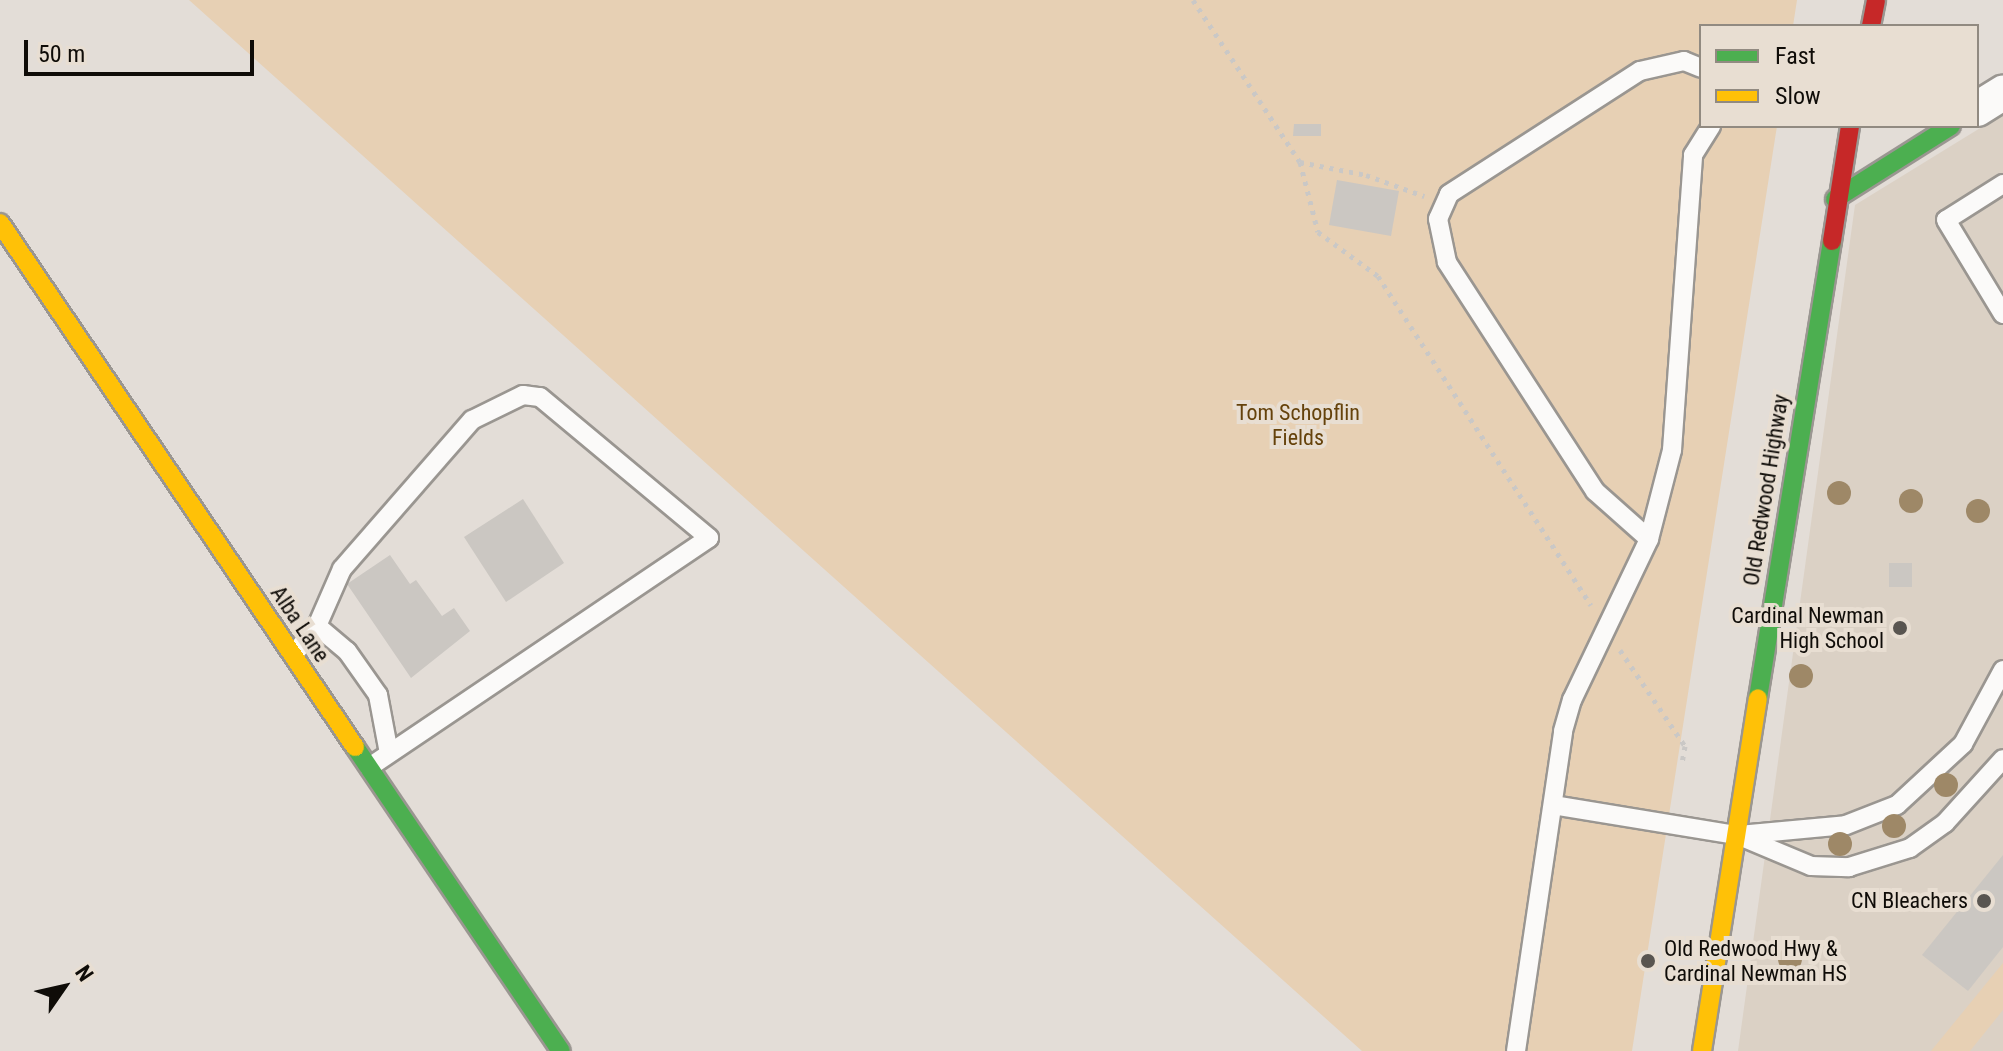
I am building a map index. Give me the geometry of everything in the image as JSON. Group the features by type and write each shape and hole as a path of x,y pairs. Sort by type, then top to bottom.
{"street":[{"path":"1871,24 1876,0"},
{"path":"1979,108 2003,93"},
{"name":"Old Redwood Highway","path":"1702,1051 1835,199 1850,128"},
{"path":"1835,199 1948,128"},
{"name":"Alba Lane","path":"0,223 561,1051"}],"lane":[{"path":"1649,539 1595,491 1458,279 1437,233 1444,203 1473,178 1640,71 1684,61 1699,67"},
{"path":"1516,1051 1572,700 1649,539 1672,450 1693,155 1710,128"},
{"path":"2003,184 1946,220 2003,314"},
{"path":"293,655 317,626 342,569 472,420 523,395 540,397 709,538 369,767"},
{"path":"317,626 347,651 378,695 389,753"},
{"path":"1737,835 1846,825 1897,805 1963,744 2003,670"},
{"path":"1553,805 1737,835 1811,866 1849,867 1883,859 1910,848 1945,823 2003,759"}],"path":[{"path":"1193,0 1300,162 1318,232 1378,276 1685,746 1682,763"},
{"path":"1300,162 1366,175 1444,203"}],"shaded area":[{"name":"Cardinal Newman High School","path":"2003,114 2003,1051 1738,1051 1855,205"}],"green space":[{"name":"Tom Schopflin Fields","path":"189,0 1797,0 1793,24 1699,24 1699,128 1777,128 1632,1051 1362,1051"},
{"path":"2003,963 2003,1010 1970,1051 1931,1051"}],"building":[{"path":"1294,124 1321,124 1321,136 1293,136"},
{"path":"1337,180 1399,191 1391,236 1329,225"},
{"path":"523,499 564,563 506,602 464,537"},
{"path":"390,555 410,584 416,580 442,616 454,608 470,631 411,678 347,584"},
{"path":"1889,563 1912,563 1912,587 1889,587"},
{"name":"CN Bleachers","path":"2003,855 2003,947 1968,991 1922,955"}],"traffic: fast":[{"path":"1835,199 1948,128"},
{"path":"1758,698 1832,241"},
{"path":"355,747 561,1051"}],"traffic: slow":[{"path":"0,223 355,747"},
{"path":"1702,1051 1758,698"}],"traffic: jam":[{"path":"1871,24 1876,0"},
{"path":"1832,241 1850,128"}],"place":[{"name":"Cardinal Newman High School","path":"1900,628"},
{"name":"CN Bleachers","path":"1984,901"},
{"name":"Old Redwood Hwy & Cardinal Newman HS","path":"1648,961"}]}
